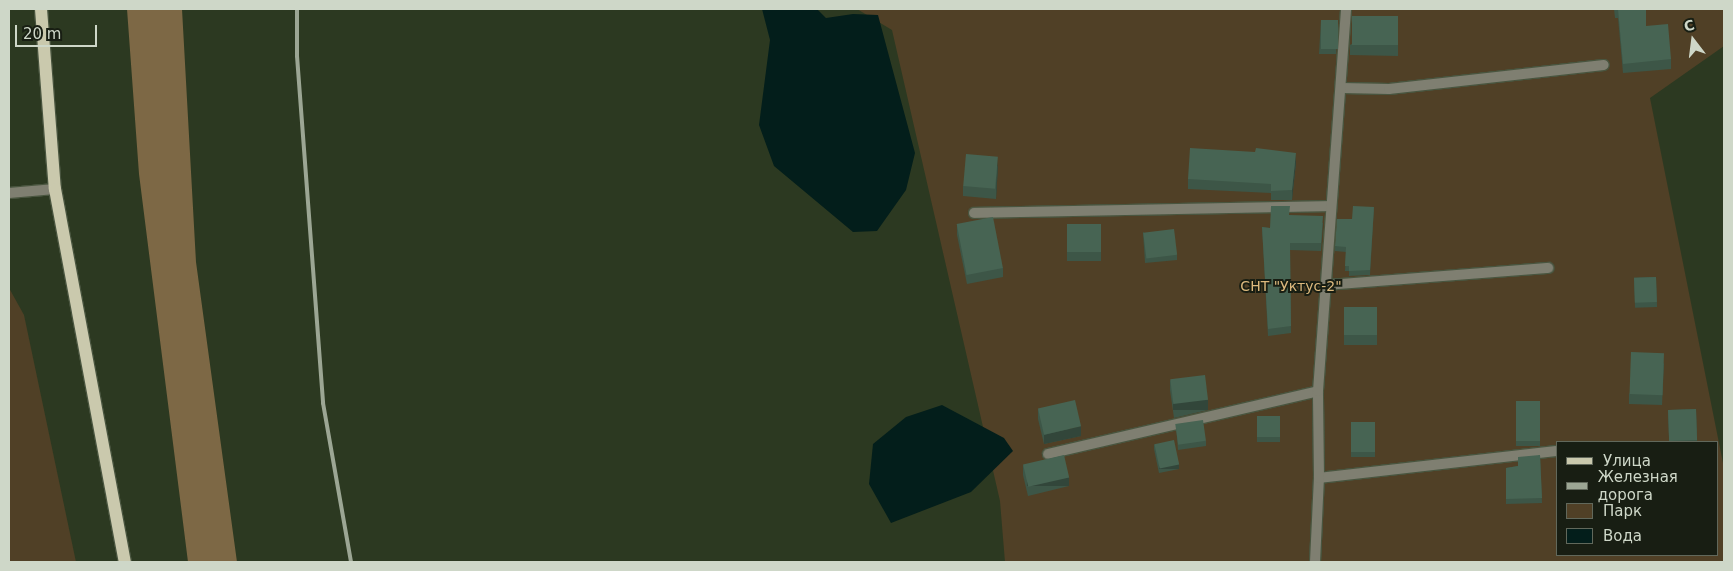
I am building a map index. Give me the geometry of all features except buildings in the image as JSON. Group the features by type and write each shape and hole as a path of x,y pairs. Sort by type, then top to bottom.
{"main road":[{"path":"41,9 56,188 125,562"}],"street":[{"path":"1315,562 1319,478 1318,391 1327,285 1329,206 1342,88 1346,9"},
{"path":"1342,88 1389,89 1604,65"},
{"path":"9,193 56,188"},
{"path":"974,213 1329,206"},
{"path":"1327,285 1548,268"},
{"path":"1048,454 1318,391"},
{"path":"1319,478 1555,451"}],"green space":[{"name":"СНТ \"Уктус-2\"","path":"857,9 1723,9 1724,46 1650,98 1724,468 1724,562 1005,562 1000,501 892,30"},
{"path":"9,288 24,315 76,562 9,562"}],"shaded area":[{"path":"127,9 182,9 196,262 237,562 188,562 139,174"}],"water":[{"path":"762,9 817,9 826,18 853,14 878,15 915,153 906,190 877,231 853,232 774,166 759,125 770,40"},
{"path":"942,405 1004,438 1013,451 971,492 891,523 869,484 873,444 906,417"}],"railway":[{"path":"297,9 297,56 323,403 351,562"}]}
